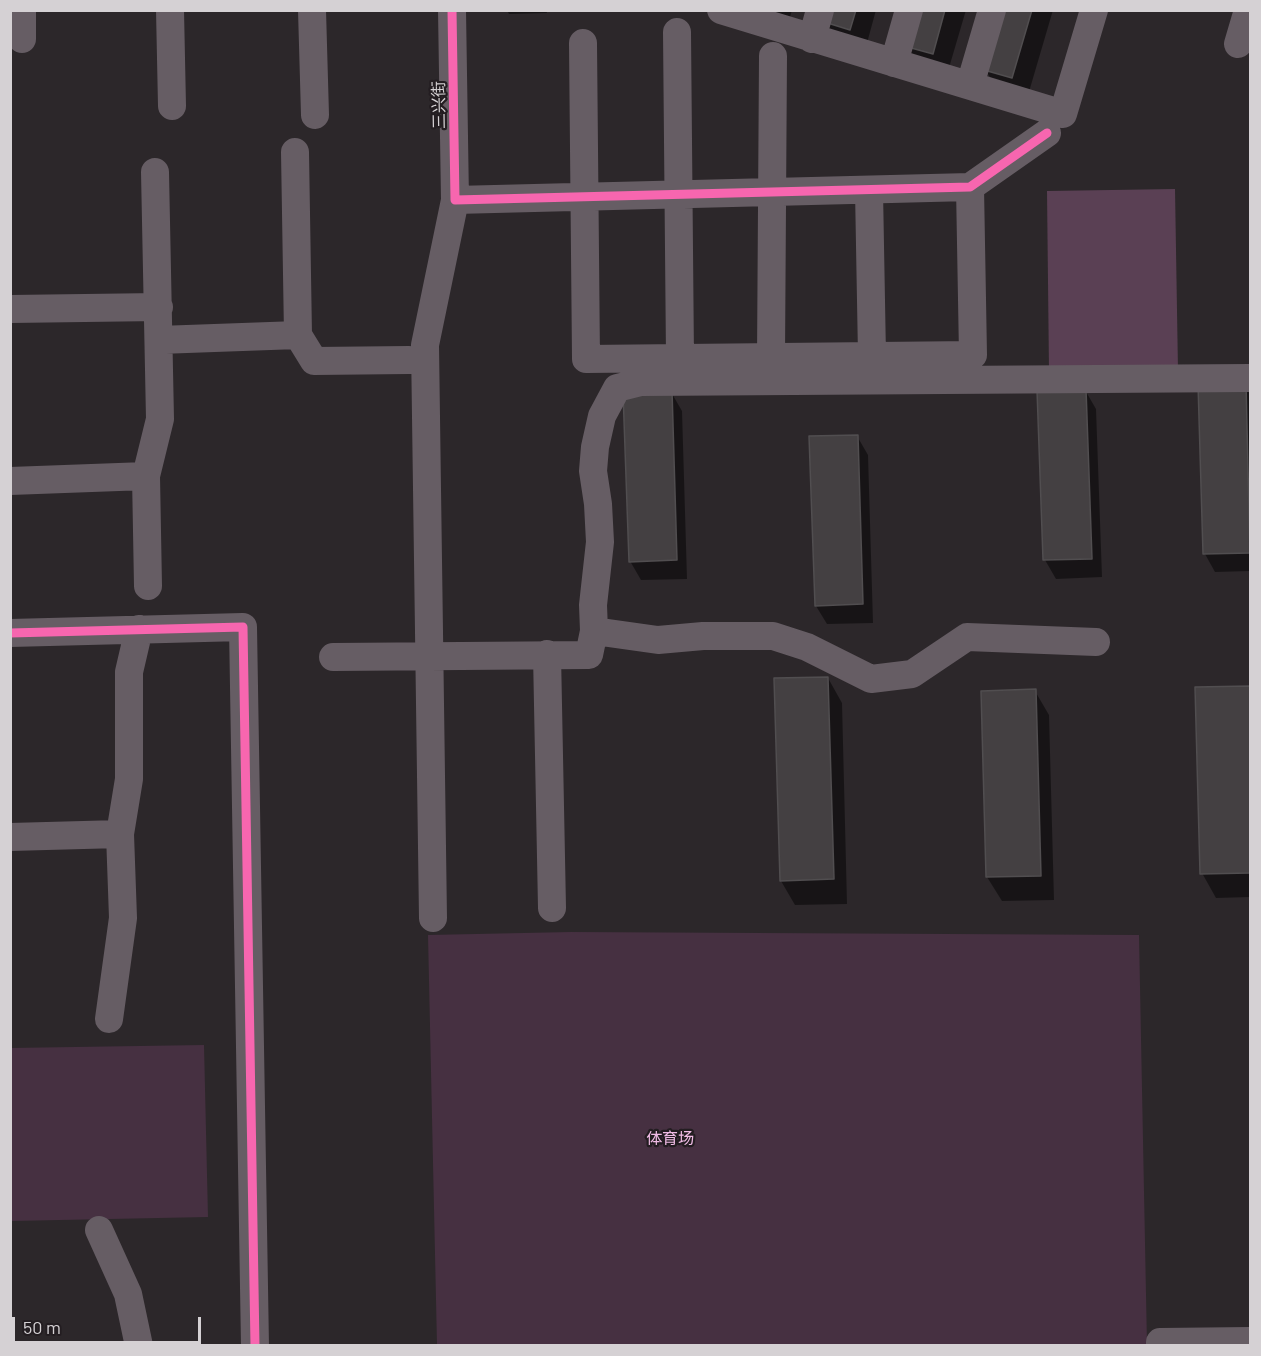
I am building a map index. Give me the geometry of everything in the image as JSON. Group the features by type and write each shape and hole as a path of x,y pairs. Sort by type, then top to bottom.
{"street":[{"path":"22,10 22,39"},
{"path":"170,10 172,106"},
{"path":"312,10 315,115"},
{"name":"三兴街","path":"433,918 425,345 455,200 452,10"},
{"path":"721,10 970,85 1055,123"},
{"path":"812,39 820,10"},
{"path":"894,63 909,10"},
{"path":"970,85 992,10"},
{"path":"455,200 970,187 1055,123 1094,10"},
{"path":"1238,44 1248,10"},
{"path":"677,32 680,358"},
{"path":"583,43 586,359 973,355 970,187"},
{"path":"771,357 773,56"},
{"path":"295,152 298,335 314,361 409,360"},
{"path":"148,586 146,476 160,419 155,172"},
{"path":"869,190 872,356"},
{"path":"10,309 159,307"},
{"path":"159,340 298,335"},
{"path":"333,657 589,655 594,631 600,542 593,471 595,447 602,416 617,388 641,382 1251,378"},
{"path":"10,481 146,476"},
{"path":"10,633 243,627 255,1346"},
{"path":"109,1019 123,918 120,834 129,779 129,672 139,629"},
{"path":"594,631 658,640 703,636 773,636 807,647 871,679 912,674 967,637 1096,642"},
{"path":"546,654 552,908"},
{"path":"10,837 120,834"},
{"path":"99,1230 128,1294 139,1346"},
{"path":"1160,1346 1160,1342 1251,1341"}],"green space":[{"name":"体育场","path":"571,932 1139,935 1147,1345 437,1345 428,935"},
{"path":"204,1045 208,1217 11,1221 10,1048"}],"shaded area":[{"path":"1175,189 1178,371 1049,372 1047,191"}],"building":[{"path":"824,10 856,10 850,30 821,21"},
{"path":"915,10 945,10 933,54 904,46"},
{"path":"1001,10 1032,10 1012,78 984,70"},
{"path":"1246,383 1250,553 1203,554 1198,384"},
{"path":"1086,389 1092,559 1043,560 1037,390"},
{"path":"672,390 677,560 629,562 623,392"},
{"path":"858,435 863,604 815,606 809,436"},
{"path":"828,677 834,879 780,881 774,678"},
{"path":"1250,686 1250,873 1200,874 1195,687"},
{"path":"1036,689 1041,876 986,877 981,691"}],"cycle path":[{"path":"452,10 455,200 970,187 1047,133"},
{"path":"10,633 243,627 255,1346"}]}
